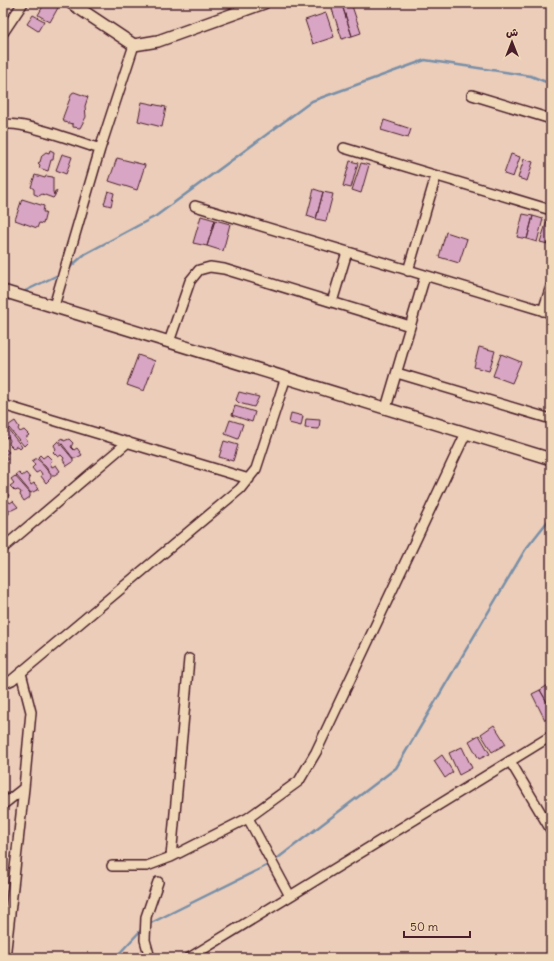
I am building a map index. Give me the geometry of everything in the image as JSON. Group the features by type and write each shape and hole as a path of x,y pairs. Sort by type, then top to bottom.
{"street":[{"path":"3,34 23,3"},
{"path":"71,3 134,45 158,41 264,3"},
{"path":"54,306 100,149 134,45"},
{"path":"472,95 551,119"},
{"path":"3,125 7,123 21,125 100,149"},
{"path":"344,148 551,210"},
{"path":"408,271 436,176"},
{"path":"196,206 547,312 551,286"},
{"path":"332,302 347,252"},
{"path":"169,342 190,281 199,270 210,268 224,269 410,326"},
{"path":"386,408 425,276"},
{"path":"3,291 551,459"},
{"path":"397,372 551,419"},
{"path":"3,684 12,680 21,673 240,489 256,469 286,377"},
{"path":"3,405 249,479"},
{"path":"112,866 147,866 171,857 248,818 299,781 316,752 466,433"},
{"path":"3,548 128,442"},
{"path":"171,857 189,659"},
{"path":"5,958 31,712 21,673"},
{"path":"189,958 551,736"},
{"path":"510,761 547,816 551,830"},
{"path":"21,812 4,803 24,788"},
{"path":"248,818 290,896"},
{"path":"150,958 145,940 146,917 158,882"}],"building":[{"path":"45,3 53,3 59,6 50,22 38,15"},
{"path":"351,3 361,33 352,36 342,5"},
{"path":"342,5 352,36 342,39 332,9"},
{"path":"326,13 334,37 313,44 305,20"},
{"path":"33,15 44,21 38,31 27,24"},
{"path":"74,92 88,97 85,106 86,117 80,128 73,127 73,124 64,122 63,117 72,93"},
{"path":"142,102 166,107 162,127 138,121"},
{"path":"384,120 411,129 408,138 381,130"},
{"path":"50,150 54,152 53,160 51,160 48,171 39,168 40,165 38,163 40,162 42,155 46,152 49,153"},
{"path":"62,154 72,157 66,174 56,170"},
{"path":"511,154 520,157 513,177 504,174"},
{"path":"117,158 145,165 137,190 109,181"},
{"path":"524,159 533,162 527,181 518,178"},
{"path":"350,161 358,163 351,188 343,186"},
{"path":"361,163 369,165 361,193 352,190"},
{"path":"35,175 45,178 46,176 53,177 54,195 55,191 57,191 53,198 42,194 39,196 34,194 34,189 31,187"},
{"path":"314,189 323,192 316,219 307,216"},
{"path":"108,191 114,193 111,206 104,204"},
{"path":"323,192 333,194 326,221 316,219"},
{"path":"22,199 44,206 43,212 46,212 43,224 39,223 37,228 15,220"},
{"path":"523,214 533,216 527,239 517,237"},
{"path":"201,216 215,220 207,246 193,243"},
{"path":"533,216 543,219 537,242 527,239"},
{"path":"215,220 230,224 223,251 207,246"},
{"path":"547,221 551,222 551,235 548,244 540,242"},
{"path":"446,232 467,239 459,263 439,257"},
{"path":"479,347 495,351 489,371 474,367"},
{"path":"501,354 521,362 512,383 493,376"},
{"path":"138,355 155,361 144,391 127,385"},
{"path":"239,392 259,397 254,407 239,403 236,400"},
{"path":"235,406 255,412 252,422 232,415"},
{"path":"291,413 303,416 301,426 289,423"},
{"path":"306,419 320,420 319,429 305,428"},
{"path":"230,420 243,424 238,439 225,434"},
{"path":"15,421 20,432 24,430 29,435 25,438 28,442 24,446 9,428 9,425"},
{"path":"8,429 22,447 20,449 17,446 13,448 9,444 10,440 8,437 4,439 3,430"},
{"path":"62,438 64,441 69,439 73,443 71,447 74,450 77,448 82,455 73,458 59,440"},
{"path":"58,441 73,459 73,462 67,466 61,455 58,457 53,452 56,449 54,445"},
{"path":"224,441 238,445 233,461 219,457"},
{"path":"3,447 9,452 5,455 8,459 4,462"},
{"path":"40,455 43,458 47,455 52,460 50,463 52,467 56,465 60,471 55,475 52,475 38,457"},
{"path":"37,458 51,475 51,478 46,483 41,476 42,474 40,471 36,473 32,468 35,465 32,461"},
{"path":"19,473 22,476 26,473 30,478 29,481 31,485 34,483 39,489 31,493 16,475"},
{"path":"15,476 30,493 30,497 24,501 20,495 21,492 18,490 15,491 10,486 14,483 11,479"},
{"path":"4,491 9,495 7,499 10,503 13,501 18,507 9,510 3,502"},
{"path":"3,504 9,511 9,514 3,518"},
{"path":"550,684 551,686 551,709 540,690"},
{"path":"540,690 551,709 551,717 545,720 532,694"},
{"path":"494,725 506,744 492,752 481,734"},
{"path":"479,735 490,754 479,759 469,741"},
{"path":"462,747 472,768 459,775 449,753"},
{"path":"442,755 453,772 445,778 434,761"}],"waterway":[{"path":"69,268 85,254 156,216 312,101 425,60 531,76 551,84"},
{"path":"21,293 62,273"},
{"path":"3,302 11,298"},
{"path":"274,861 396,768 525,550 551,517"},
{"path":"149,924 270,864"},
{"path":"115,958 143,928"}]}
